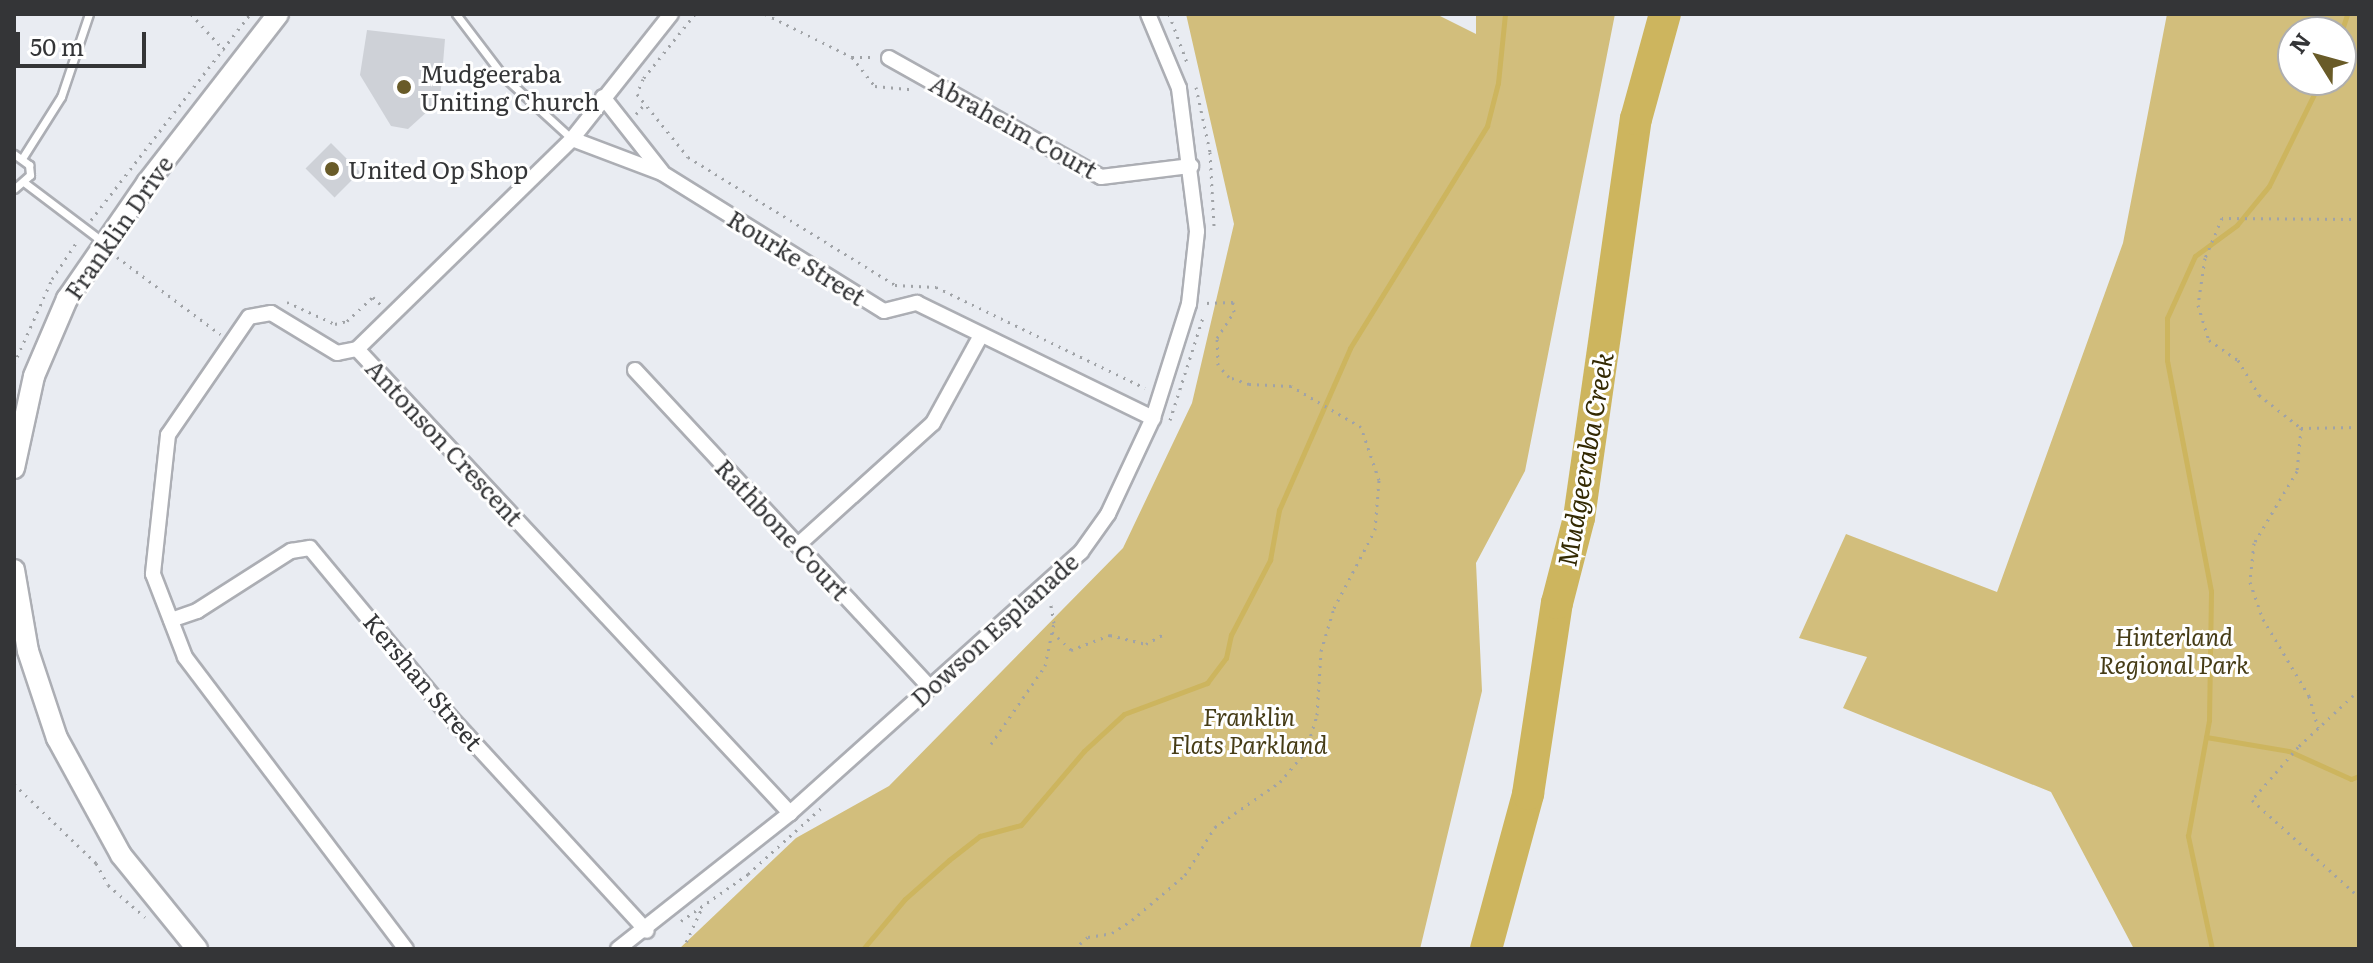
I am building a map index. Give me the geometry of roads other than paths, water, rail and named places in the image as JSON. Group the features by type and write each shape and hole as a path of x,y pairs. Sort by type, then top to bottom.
{"main road":[{"name":"Franklin Drive","path":"14,468 34,376 67,299 103,242 278,14"},
{"path":"14,570 28,651 57,738 121,855 197,949"}],"street":[{"path":"357,349 572,139 671,14"},
{"name":"Dowson Esplanade","path":"618,949 647,931 790,813 1081,552 1108,514 1153,418 1189,304 1197,231 1179,88 1148,14"},
{"name":"Abraheim Court","path":"889,58 1101,177 1191,166"},
{"name":"Rourke Street","path":"603,97 662,173"},
{"name":"Rourke Street","path":"572,139 662,173 884,311 917,303 980,337 1153,418"},
{"name":"Antonson Crescent","path":"406,949 185,657 153,574 168,435 229,341 249,317 271,313 337,353 357,349 790,813"},
{"path":"798,545 933,423 980,337"},
{"name":"Rathbone Court","path":"635,370 930,687"},
{"name":"Kershan Street","path":"171,620 197,611 291,551 310,548 451,718 647,931"}],"lane":[{"path":"23,157 61,97 89,14"},
{"path":"456,14 503,76 572,139"},
{"path":"14,154 23,157 29,165 25,183 14,189"},
{"path":"25,183 103,242"}],"waterway":[{"path":"863,949 905,899 949,860 980,836 1021,825 1084,751 1124,714 1207,683 1226,658 1231,635 1270,560 1279,510 1350,348 1487,126 1498,83 1505,14"},
{"name":"Mudgeeraba Creek","path":"1486,949 1528,794 1557,603 1579,518 1636,119 1665,14"},
{"path":"2212,949 2188,836 2209,720 2211,591 2167,360 2167,318 2195,256 2237,225 2269,186 2313,96"},
{"path":"2206,737 2289,751 2351,779 2359,776"}],"place":[{"name":"Mudgeeraba Uniting Church","path":"404,87"},
{"name":"United Op Shop","path":"332,169"}],"park label":[{"name":"Hinterland Regional Park","path":"2174,650"},
{"name":"Franklin Flats Parkland","path":"1249,730"}]}
